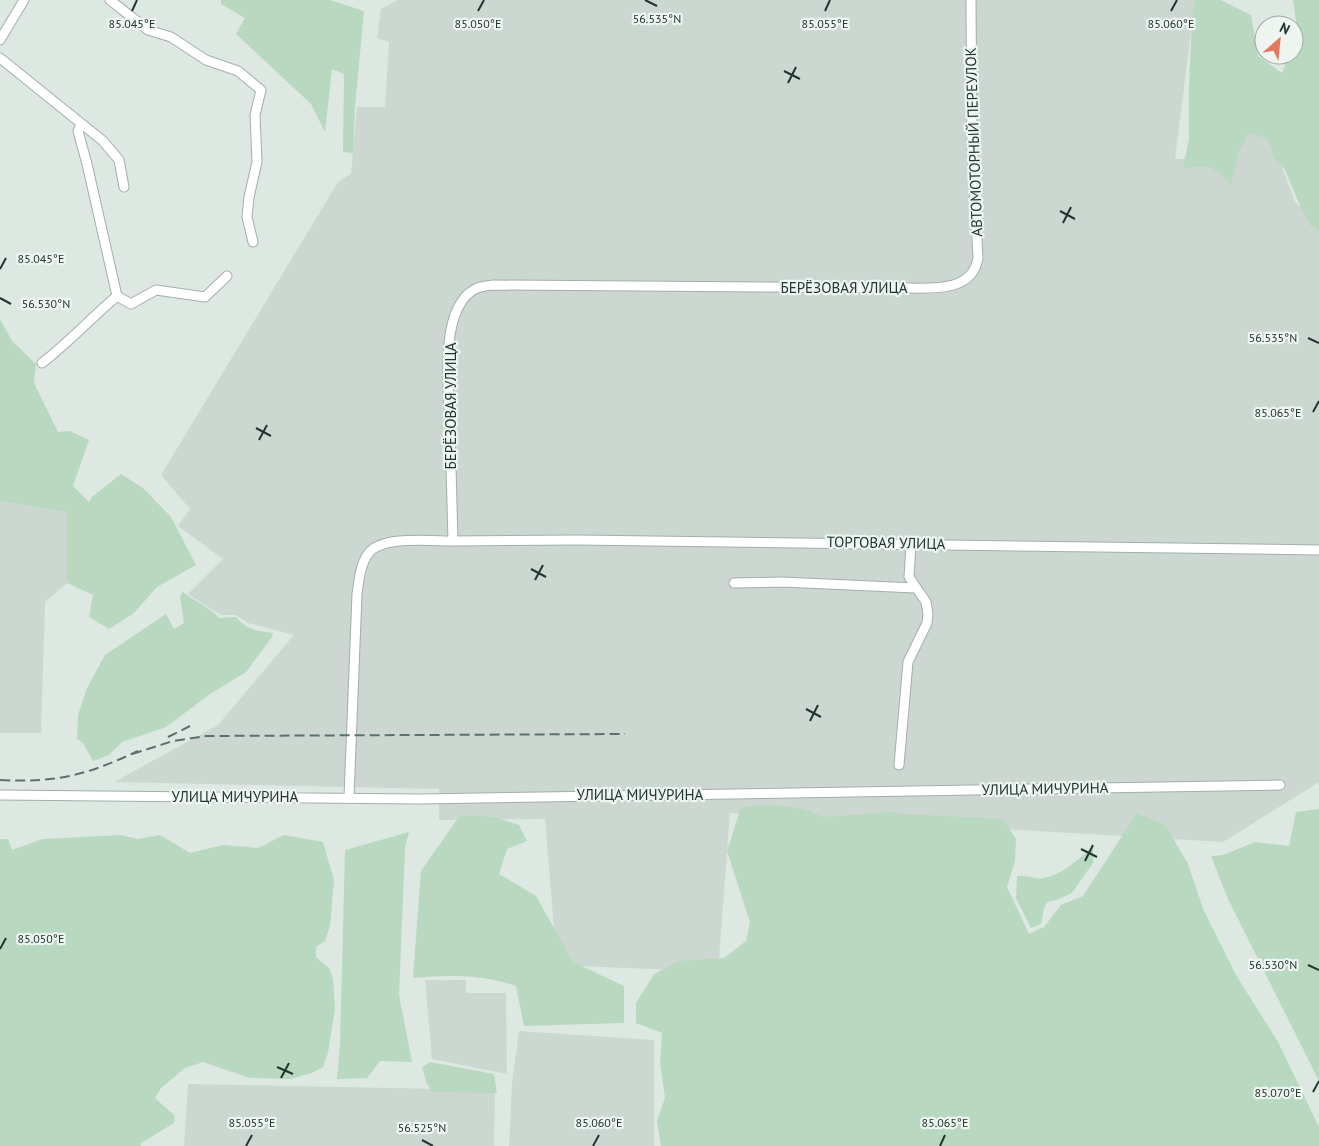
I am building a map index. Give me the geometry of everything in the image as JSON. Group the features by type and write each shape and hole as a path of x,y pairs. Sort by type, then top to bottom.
{"street":[{"path":"0,40 24,0"},
{"path":"110,0 148,30 171,37 206,60 238,71 261,90 255,115 257,162 249,197 247,217 253,242"},
{"name":"АВТОМОТОРНЫЙ ПЕРЕУЛОК","path":"967,281 976,268 978,258 972,150 971,0"},
{"path":"0,58 103,141 119,160 124,187"},
{"path":"81,125 78,131 117,296 131,304 156,290 205,297 227,276"},
{"name":"БЕРЁЗОВАЯ УЛИЦА","path":"453,541 449,389 450,339 459,306 474,289 493,285 894,288 953,285 967,281"},
{"path":"42,364 64,347 82,325 117,296"},
{"name":"ТОРГОВАЯ УЛИЦА","path":"453,541 578,540 1319,550"},
{"path":"350,797 357,594 365,560 376,546 388,542 453,541"},
{"path":"898,765 908,662 927,623 928,614 926,602 909,577 911,544"},
{"path":"734,583 782,582 915,588"},
{"name":"УЛИЦА МИЧУРИНА","path":"0,795 420,799 558,795 700,796 1280,785"}],"shaded area":[{"path":"398,0 1195,0 1175,159 1235,158 1249,126 1270,136 1295,202 1319,223 1319,782 1223,842 730,813 718,972 557,965 545,819 439,820 439,789 114,782 218,725 294,635 248,623 236,615 221,615 188,594 223,559 178,526 190,509 161,475 338,182 351,174 357,107 385,107 389,42 377,38 381,9"},
{"path":"0,501 67,511 67,583 45,602 41,733 0,733"},
{"path":"425,980 466,980 466,993 506,993 507,1074 432,1059"},
{"path":"519,1031 654,1040 654,1146 509,1146 512,1084"},
{"path":"188,1084 495,1090 494,1146 184,1146"}],"green space":[{"path":"221,0 330,0 364,11 355,107 353,153 343,152 344,74 332,69 325,132 311,104 236,34 245,18 221,4"},
{"path":"1195,0 1221,0 1251,15 1254,33 1254,65 1271,65 1282,73 1285,65 1304,65 1304,15 1295,15 1293,0 1319,0 1319,231 1311,226 1304,215 1285,170 1274,159 1268,139 1249,133 1239,151 1231,186 1216,170 1205,167 1183,169 1189,138 1192,19"},
{"path":"0,319 12,341 36,364 34,383 58,432 70,431 89,440 73,486 89,502 92,497 121,474 143,488 171,517 196,565 157,587 134,613 109,629 89,617 93,595 67,583 67,512 0,501"},
{"path":"183,592 211,610 219,618 236,617 244,625 253,629 273,633 272,637 246,672 210,694 166,727 122,742 109,755 93,761 83,743 77,739 78,715 87,688 105,655 166,614 174,629 184,623 180,596"},
{"path":"772,805 802,809 824,817 892,812 1003,819 1016,839 1015,861 1007,887 1029,934 1044,927 1061,905 1083,896 1137,813 1166,826 1188,864 1204,911 1236,975 1278,1042 1319,1127 1319,1146 661,1146 657,1121 665,1098 660,1063 662,1033 636,1023 636,1003 654,974 679,961 724,958 746,941 750,922 727,851 741,807"},
{"path":"1319,809 1319,1081 1228,899 1211,856 1223,855 1255,842 1289,846 1296,812"},
{"path":"460,815 494,817 519,825 527,841 507,849 499,874 536,896 573,962 624,986 624,1023 524,1026 516,986 490,979 465,976 413,978 421,871"},
{"path":"409,832 405,848 399,995 412,1062 380,1061 367,1078 337,1079 340,1044 345,850"},
{"path":"121,835 138,839 160,835 190,853 223,845 258,848 284,835 323,842 334,880 330,926 325,941 316,947 316,957 329,968 333,979 335,1008 328,1053 323,1067 312,1073 290,1079 250,1078 203,1062 185,1068 161,1088 155,1098 175,1116 174,1123 141,1143 141,1146 0,1146 0,839 8,839 12,850 43,839"},
{"path":"1093,847 1093,863 1072,893 1057,900 1047,902 1041,924 1031,928 1016,898 1017,876 1041,878 1057,874"},
{"path":"430,1062 494,1074 497,1093 433,1092 427,1084 422,1067"}],"railway":[{"path":"168,737 190,726"},
{"path":"132,754 173,741 206,736 625,734"},
{"path":"0,780 38,780 71,776 87,772 138,751"}]}
